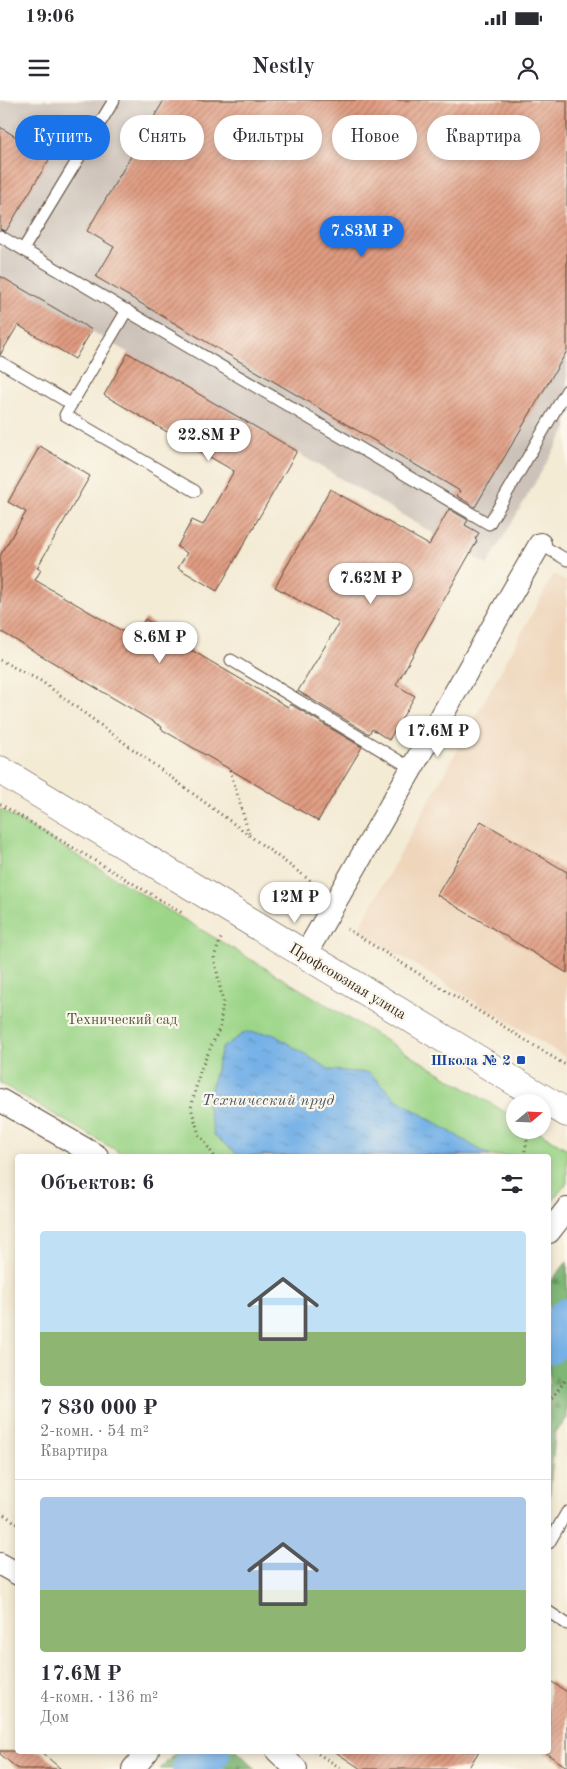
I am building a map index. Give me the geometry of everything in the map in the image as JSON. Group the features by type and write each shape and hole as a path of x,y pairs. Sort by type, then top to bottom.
{"main road":[{"name":"Профсоюзная улица","path":"0,770 567,1113"}],"street":[{"path":"305,955 540,544"},
{"path":"0,1100 93,1154"},
{"path":"551,1229 567,1209"},
{"path":"0,1564 15,1572"},
{"path":"133,1769 146,1754"}],"lane":[{"path":"24,248 114,100"},
{"path":"0,236 24,248 490,524 567,390"},
{"path":"127,310 65,415 195,491"},
{"path":"0,362 71,404"},
{"path":"540,544 567,560"},
{"path":"231,660 411,768"},
{"path":"551,1540 567,1512"},
{"path":"551,1613 567,1624"}],"path":[{"path":"0,660 41,681 356,913 347,930 567,1066"},
{"path":"230,770 249,835"},
{"path":"213,1154 198,1134 191,1108 200,1071 220,1027 223,1002 214,956 222,936"},
{"path":"524,1154 527,1139"},
{"path":"551,1399 567,1378"},
{"path":"0,1512 15,1522"},
{"path":"319,1754 342,1769"}],"shaded area":[{"path":"0,100 567,100 567,428 487,565 0,277"},
{"path":"554,574 567,582 567,1058 358,930"}],"green space":[{"name":"Технический сад","path":"0,809 506,1113 506,1139 551,1139 567,1149 567,1183 551,1203 551,1154 123,1154 0,1083"},
{"path":"567,1262 567,1418 555,1434 551,1479 551,1281"},
{"path":"174,1754 240,1754 256,1769 160,1769"}],"water":[{"name":"Технический пруд","path":"245,1032 273,1034 330,1070 369,1073 398,1100 487,1154 237,1154 214,1135 207,1103 222,1048"}],"building":[{"path":"164,100 567,100 567,351 475,507 457,496 460,491 96,277 114,247 87,231 129,160 204,160 204,115 155,115"},
{"path":"0,127 15,136 15,160 49,160 6,231 0,229"},
{"path":"0,276 92,330 75,359 18,325 0,355"},
{"path":"128,353 297,451 217,591 178,568 187,553 177,547 192,520 203,525 234,471 104,395"},
{"path":"40,446 90,476 37,568 41,570 35,580 134,638 145,619 183,641 181,644 288,707 290,704 362,747 318,821 161,729 162,727 0,631 0,556 26,512 8,502"},
{"path":"330,489 429,545 449,509 468,520 465,525 479,533 475,539 477,541 396,685 415,696 389,740 372,729 369,734 298,691 339,623 275,587"},
{"path":"481,821 567,872 567,973 437,895"},
{"path":"551,1681 567,1692 567,1767 547,1754 551,1754"},
{"path":"0,1751 15,1751 15,1754 44,1754 61,1769 18,1769 0,1754"},
{"path":"338,1754 477,1754 468,1769 361,1769"}],"waterway":[{"path":"551,1340 567,1319"},
{"path":"193,1769 207,1754"}],"place":[{"name":"Школа № 2","path":"521,1060"}]}
